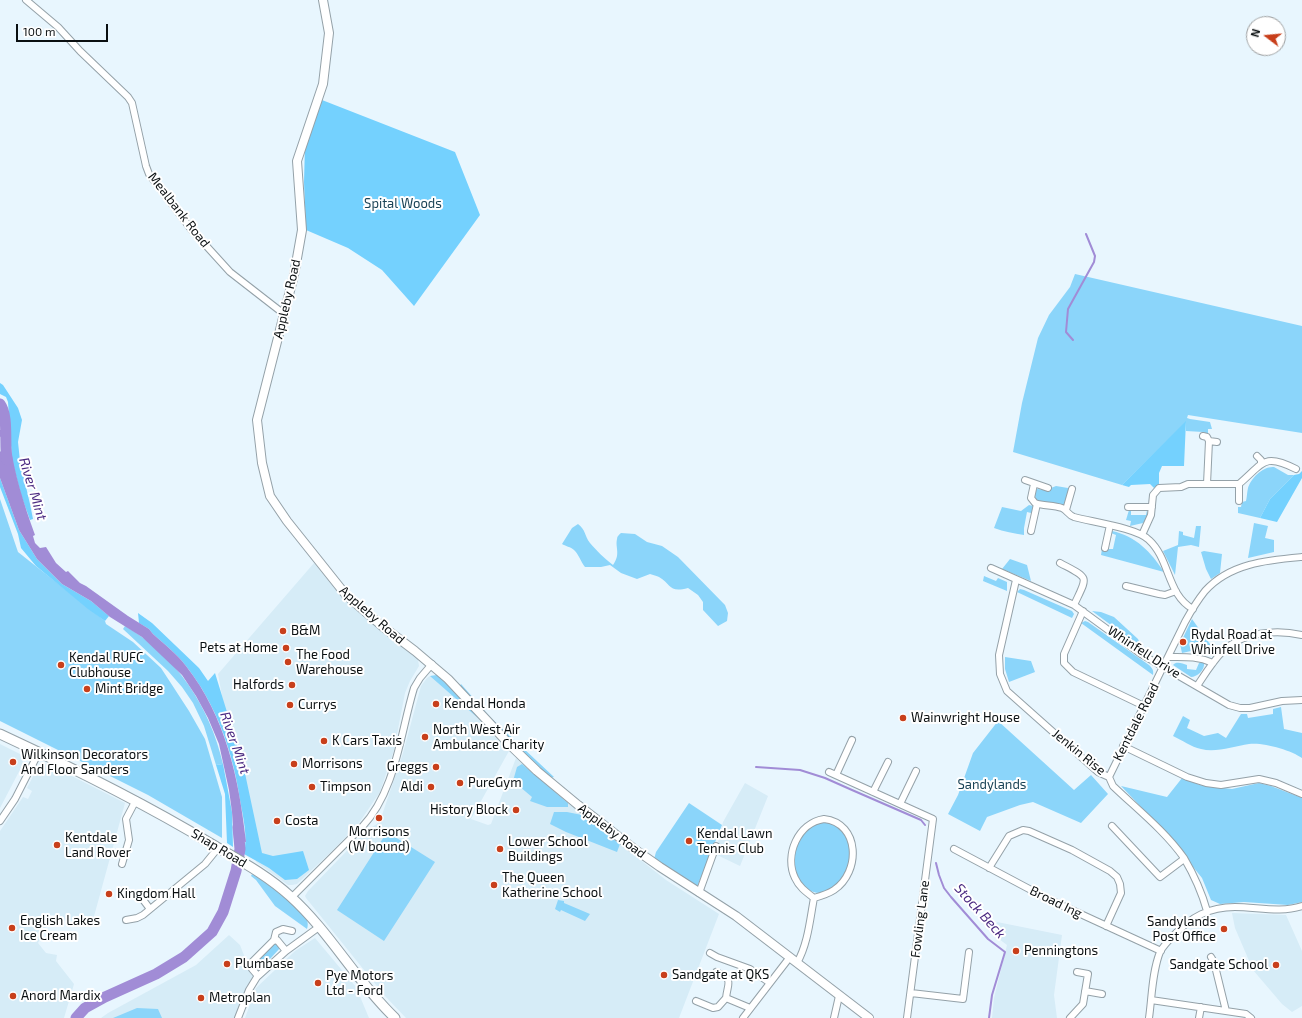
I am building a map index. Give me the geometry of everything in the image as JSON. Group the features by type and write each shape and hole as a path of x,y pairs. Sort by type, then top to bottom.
{"highway":[{"name":"Shap Road","path":"0,734 136,800 270,880 292,898 320,927 372,993 395,1018"}],"main road":[{"name":"Appleby Road","path":"324,0 329,33 323,84 297,160 302,230 294,275 257,420 262,463 270,496 287,521 346,595 382,626 432,664 460,690 510,745 553,785 633,848 736,916 869,1018"}],"street":[{"name":"Mealbank Road","path":"26,0 58,27 80,51 128,96 132,103 149,174 191,229 230,272 284,314"},
{"path":"1203,436 1207,437 1209,441 1207,484"},
{"path":"1209,441 1218,442"},
{"path":"1257,456 1261,460 1261,463"},
{"path":"1142,535 1151,515 1153,495 1159,488 1207,484 1239,484 1261,463 1266,461 1275,460 1296,469"},
{"path":"1025,480 1048,488"},
{"path":"1034,484 1031,498 1032,501 1037,504 1057,507 1066,510 1069,515 1072,516 1136,532 1150,540 1157,549 1181,600 1193,609"},
{"path":"1239,484 1239,501"},
{"path":"1066,510 1072,489"},
{"path":"1031,531 1037,504"},
{"path":"1128,507 1152,507"},
{"path":"1105,548 1110,525"},
{"name":"Kentdale Road","path":"1109,777 1123,746 1193,609 1207,590 1222,577 1236,569 1252,563 1302,557"},
{"path":"1060,563 1084,578 1085,582 1074,605"},
{"name":"Whinfell Drive","path":"991,568 1074,605 1142,654 1230,705 1240,708 1250,708 1282,701 1302,700"},
{"name":"Jenkin Rise","path":"1016,580 999,655 1000,674 1007,691 1098,772 1109,777 1113,786 1169,840 1184,859 1200,889 1207,911"},
{"path":"1126,586 1159,594 1171,594 1176,591"},
{"path":"1083,611 1064,654 1064,663 1074,672 1144,706"},
{"path":"1197,686 1213,663 1233,644 1247,638 1273,632 1292,632 1302,635"},
{"path":"1168,657 1190,656 1203,658 1213,663"},
{"path":"292,898 369,820 378,807 386,790 396,758 414,688 432,664"},
{"path":"836,775 852,740"},
{"path":"1123,746 1187,777 1206,783 1221,785 1259,779 1276,783 1302,794"},
{"path":"0,821 15,799 39,752"},
{"path":"874,792 888,762"},
{"path":"829,772 900,804 916,771"},
{"path":"122,864 129,840 126,819 136,800"},
{"name":"Fowling Lane","path":"900,804 933,819 907,1018"},
{"path":"818,820 829,820 844,828 849,835 852,843 852,861 849,873 835,890 826,895 814,898 802,889 795,879 792,869 793,849 799,836 806,827 818,820"},
{"path":"1112,826 1160,877 1184,859"},
{"path":"990,868 1009,836 1023,830 1072,850 1110,871 1117,877 1120,884 1121,893 1106,926"},
{"path":"699,893 716,846"},
{"path":"126,920 137,918 150,909 205,864 218,848"},
{"name":"Broad Ing","path":"954,849 1048,899 1161,951"},
{"path":"797,963 805,945 814,898"},
{"path":"144,901 150,909"},
{"path":"1149,1018 1156,966 1161,951 1182,926 1200,914 1221,908 1235,907 1287,909 1302,906"},
{"path":"238,1018 249,990 258,976 286,950 320,927"},
{"path":"258,976 252,969 251,963 272,940 274,940 276,932 283,929 292,931"},
{"path":"274,940 277,940 286,950"},
{"path":"911,993 963,999 969,952"},
{"path":"710,953 750,969 770,983"},
{"path":"1211,956 1214,962 1226,1011"},
{"path":"743,1018 790,957"},
{"path":"696,1001 713,1008 718,1007 726,998 727,990 730,984 729,980 726,976 716,972"},
{"path":"1070,1018 1083,1004 1088,974 1077,972"},
{"path":"1085,992 1102,994"},
{"path":"834,1018 839,996"},
{"path":"726,998 750,1008"},
{"path":"1151,1000 1246,1014 1251,1018"},
{"path":"1199,1018 1200,1007"}],"shaded area":[{"path":"10,441 23,500 35,535 33,536 35,543 40,548 46,547 56,563 66,572 68,571 80,583 149,629 186,666 200,686 221,727 228,750 239,795 246,842 234,839 229,790 219,744 208,718 182,675 142,637 110,617 91,601 62,584 37,559 19,530 0,478 0,452"},
{"path":"314,563 337,591 419,659 419,666 405,693 394,750 380,792 359,823 333,850 297,884 288,885 256,862 252,836 218,674"},
{"name":"The Queen Katherine School","path":"437,675 453,690 509,751 471,819 488,825 491,824 516,758 564,800 666,880 719,914 679,1018 406,1018 385,996 306,898 305,896 308,891 367,830 377,824 381,818 403,753 421,686 427,678"},
{"path":"0,744 22,755 23,764 0,808"},
{"path":"46,764 125,803 93,920 55,921 55,915 48,915 47,925 38,943 46,953 57,955 56,961 74,984 64,1018 0,1018 0,831 23,797 28,799 32,791 27,788 37,769"},
{"path":"745,783 768,796 740,866 715,854 723,822"},
{"name":"Sandgate School","path":"1232,913 1286,915 1302,951 1302,1006 1292,1012 1282,1004 1253,970 1235,928"},
{"path":"997,922 1062,935 1054,995 1057,1018 992,1018 994,998 1007,945 995,936"},
{"path":"229,935 240,945 248,968 254,975 236,1018 101,1018 196,965"},
{"path":"315,938 356,987 369,1018 245,1018 256,988 295,951"}],"green space":[{"name":"Spital Woods","path":"322,100 455,152 480,215 414,306 382,270 348,248 306,230 304,182 305,145"},
{"path":"1075,274 1302,326 1302,433 1188,415 1187,418 1190,419 1210,422 1212,429 1208,429 1208,434 1203,432 1186,431 1186,422 1122,485 1013,452 1022,403 1038,338 1049,315 1070,287"},
{"path":"0,383 3,385 18,408 22,420 18,442 20,461 33,519 30,520 21,495 12,460 8,402 6,397 0,394"},
{"path":"1186,421 1184,466 1162,466 1159,473 1159,484 1154,488 1150,484 1131,485 1129,487 1122,485"},
{"path":"1274,467 1288,475 1294,475 1270,499 1260,518 1238,513 1238,507 1241,507 1242,502 1246,501 1248,488 1258,473 1266,468"},
{"path":"1302,471 1302,478 1277,522 1260,518 1270,499 1294,475 1299,474"},
{"path":"0,478 19,530 37,559 62,584 91,601 109,616 105,621 88,609 36,566 21,548 18,534 0,487"},
{"path":"1056,486 1068,488 1069,490 1066,504 1062,506 1037,501 1034,494 1037,489 1046,490"},
{"name":"Mint Bridge","path":"0,499 18,552 105,621 106,624 133,642 161,668 205,739 222,797 222,838 148,795 0,721"},
{"path":"1029,505 1033,506 1033,511 1031,513 1027,512 1024,535 994,528 1002,507 1021,511"},
{"path":"1129,510 1131,510 1131,515 1146,515 1147,510 1148,513 1146,519 1143,523 1130,526 1131,521 1126,520"},
{"path":"1254,523 1268,526 1265,538 1274,540 1274,552 1248,558"},
{"path":"578,524 582,528 590,543 613,565 617,558 617,538 621,533 635,534 647,542 662,546 678,557 725,605 728,613 727,621 718,626 703,610 703,602 698,595 688,588 677,590 674,589 663,580 650,574 637,579 621,573 610,565 601,567 585,567 575,551 562,544 572,528"},
{"path":"1196,526 1201,526 1199,547 1191,545 1178,547 1175,575 1163,551 1178,545 1179,531 1183,532 1183,535 1194,538"},
{"path":"1112,531 1121,533 1136,541 1154,558 1164,572 1101,555 1102,549 1113,549 1116,535 1111,533"},
{"path":"1204,551 1222,554 1220,573 1211,579 1206,569 1201,552"},
{"path":"1010,559 1027,565 1031,581 1002,569"},
{"path":"984,576 996,581 998,578 1007,582 1007,591 983,581"},
{"path":"1020,589 1072,611 1074,614 1072,618 1017,592"},
{"path":"1092,611 1101,612 1114,617 1138,639 1142,648"},
{"path":"138,613 152,623 199,668 208,681 215,673 243,764 262,853 273,856 303,851 309,870 297,879 285,880 269,868 244,854 245,827 233,764 222,729 197,681 175,653 149,629 139,623"},
{"path":"1192,619 1215,651 1211,656 1191,651 1182,653 1180,644"},
{"path":"1085,621 1149,665 1152,669 1153,675 1081,623"},
{"path":"125,626 160,652 175,667 188,684 200,703 209,722 223,764 216,765 204,726 193,703 182,687 168,671 123,629"},
{"path":"1005,657 1031,661 1035,672 1009,682 1005,669"},
{"path":"1176,663 1181,663 1187,665 1187,669 1196,670 1199,663 1204,663 1204,666 1202,671 1196,676 1191,677 1173,665"},
{"path":"437,675 453,690 479,719 430,676"},
{"path":"461,684 491,718 554,777 551,778 525,755 460,686"},
{"path":"1281,707 1284,729 1302,733 1302,758 1284,750 1262,744 1249,744 1219,750 1201,749 1173,736 1183,716 1190,720 1187,728 1204,736 1218,733 1226,738 1241,714 1247,714 1248,718 1273,714 1273,709"},
{"name":"Sandylands","path":"998,721 1074,790 1091,775 1108,794 1081,823 1033,802 987,817 980,831 948,814 958,795 973,753"},
{"path":"223,764 232,812 233,847 227,843 225,794 216,765"},
{"path":"522,764 568,803 568,807 547,807 530,801 532,797 513,781 517,767"},
{"path":"1182,778 1200,785 1232,789 1259,783 1302,798 1302,902 1288,905 1244,902 1220,904 1211,900 1202,878 1164,831 1121,786 1167,797"},
{"name":"Kendal Lawn Tennis Club","path":"689,803 722,825 697,887 654,859 656,852"},
{"path":"554,812 567,812 582,815 620,844 617,852 566,832 550,824"},
{"path":"823,822 839,827 848,838 850,852 848,867 841,880 831,890 819,893 806,888 800,882 796,875 794,859 795,851 802,836 810,827"},
{"path":"387,832 435,862 384,941 337,910"},
{"path":"252,874 274,889 297,908 307,920 307,929 275,906 256,880 251,876"},
{"path":"558,900 564,901 564,903 590,914 585,921 561,910 560,912 555,909"},
{"path":"275,943 280,948 259,971 254,968 254,965 258,959"},
{"path":"137,1008 158,1009 162,1018 113,1018"}],"waterway":[{"path":"1073,340 1066,332 1068,309 1094,262 1095,256 1086,234"},
{"name":"River Mint","path":"0,404 3,409 5,423 7,460"},
{"name":"River Mint","path":"0,433 5,436"},
{"path":"756,767 800,770 825,778 921,820 925,825"},
{"name":"River Mint","path":"76,1018 85,1008 105,997 156,974 184,957 212,932 223,912 236,871 240,849 238,827"},
{"name":"Stock Beck","path":"936,863 944,888 988,939 1005,952 992,995 989,1018"}],"place":[{"name":"B&M","path":"283,631"},
{"name":"Rydal Road at Whinfell Drive","path":"1183,642"},
{"name":"Pets at Home","path":"286,648"},
{"name":"The Food Warehouse","path":"288,662"},
{"name":"Kendal RUFC Clubhouse","path":"61,665"},
{"name":"Halfords","path":"292,685"},
{"name":"Mint Bridge","path":"87,689"},
{"name":"Kendal Honda","path":"436,704"},
{"name":"Currys","path":"290,705"},
{"name":"Wainwright House","path":"903,718"},
{"name":"North West Air Ambulance Charity","path":"425,737"},
{"name":"K Cars Taxis","path":"324,741"},
{"name":"Wilkinson Decorators And Floor Sanders","path":"13,762"},
{"name":"Morrisons","path":"294,764"},
{"name":"Greggs","path":"436,767"},
{"name":"PureGym","path":"460,783"},
{"name":"Timpson","path":"312,787"},
{"name":"Aldi","path":"431,787"},
{"name":"History Block","path":"516,810"},
{"name":"Morrisons (W bound)","path":"379,818"},
{"name":"Costa","path":"277,821"},
{"name":"Kendal Lawn Tennis Club","path":"689,841"},
{"name":"Kentdale Land Rover","path":"57,845"},
{"name":"Lower School Buildings","path":"500,849"},
{"name":"The Queen Katherine School","path":"494,885"},
{"name":"Kingdom Hall","path":"109,894"},
{"name":"English Lakes Ice Cream","path":"12,928"},
{"name":"Sandylands Post Office","path":"1224,929"},
{"name":"Penningtons","path":"1016,951"},
{"name":"Plumbase","path":"227,964"},
{"name":"Sandgate School","path":"1276,965"},
{"name":"Sandgate at QKS","path":"664,975"},
{"name":"Pye Motors Ltd - Ford","path":"318,983"},
{"name":"Anord Mardix","path":"13,996"},
{"name":"Metroplan","path":"201,998"}]}
